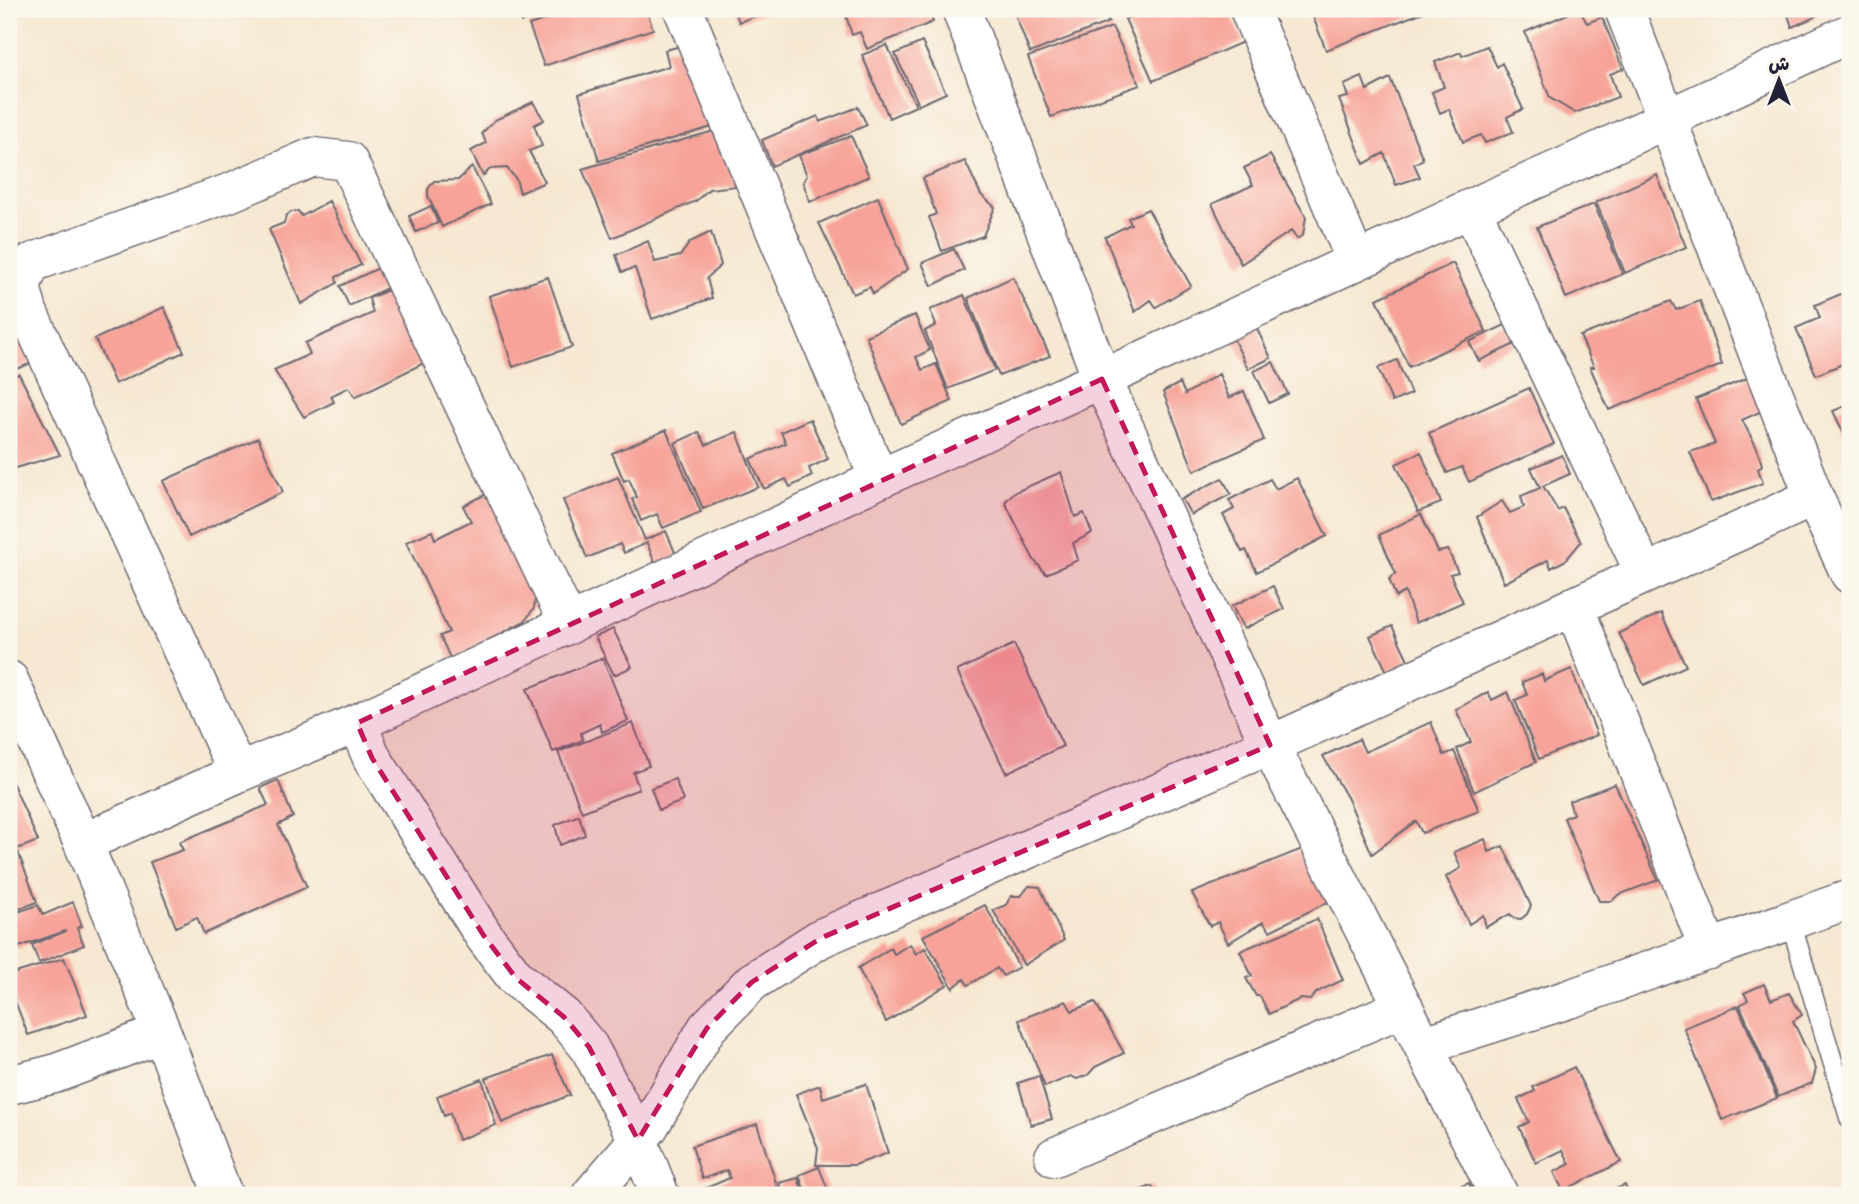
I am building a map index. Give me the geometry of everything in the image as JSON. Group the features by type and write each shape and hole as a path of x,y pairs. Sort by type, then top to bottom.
{"street":[{"path":"683,9 879,479"},
{"path":"961,9 1102,379 1269,745 1499,1195"},
{"path":"1249,9 1356,261"},
{"path":"1624,9 1814,497 1850,574"},
{"path":"83,843 357,723 879,479 1575,162 1850,33"},
{"path":"238,773 28,312 21,286 31,263 229,193 313,157 348,161 569,625"},
{"path":"1471,208 1645,574"},
{"path":"591,1195 649,1128 707,1028 752,982 821,938 1269,745 1814,497"},
{"path":"1574,607 1709,950"},
{"path":"9,680 83,843 162,1033 223,1195"},
{"path":"357,723 372,758 484,936 516,978 564,1017 589,1047 638,1140 660,1195"},
{"path":"1424,1045 1569,999 1850,898"},
{"path":"1054,1157 1404,1007"},
{"path":"9,1085 54,1074 162,1033"}],"lane":[{"path":"1790,920 1850,1119"}],"highlighted area":[{"path":"1102,379 1270,745 821,938 752,982 707,1028 638,1140 589,1047 564,1017 516,978 484,936 372,758 357,723"}],"building":[{"path":"517,9 562,9 521,22"},
{"path":"578,9 646,9 653,29 544,66 529,25"},
{"path":"734,9 775,9 739,22"},
{"path":"844,9 928,9 933,22 867,49 860,32 852,35"},
{"path":"1013,9 1104,9 1109,22 1030,53"},
{"path":"1149,9 1228,9 1243,42 1153,81 1125,19"},
{"path":"1310,9 1425,9 1426,11 1326,50"},
{"path":"1579,9 1587,23 1602,17 1623,69 1610,74 1618,97 1575,113 1550,98 1525,32"},
{"path":"1786,9 1824,9 1813,18 1792,27"},
{"path":"1112,27 1140,85 1051,117 1028,57"},
{"path":"922,42 946,93 919,105 895,54"},
{"path":"887,45 916,106 889,118 862,55"},
{"path":"681,46 715,126 599,161 579,94 669,66 665,50"},
{"path":"1487,46 1497,67 1502,63 1523,109 1507,117 1513,132 1485,143 1481,135 1463,142 1449,109 1440,113 1432,92 1444,87 1435,62 1461,52 1462,56"},
{"path":"1362,77 1367,90 1390,78 1423,159 1414,164 1420,177 1396,185 1384,153 1364,164 1339,99 1348,97 1344,85"},
{"path":"533,102 544,120 534,125 542,146 529,151 545,182 520,193 516,179 507,168 490,169 483,176 471,151 486,143 482,133 495,120"},
{"path":"858,107 867,125 772,166 762,140 818,116 820,122"},
{"path":"714,131 737,186 709,189 696,201 612,238 582,169"},
{"path":"851,136 869,176 810,202 803,182 807,176 799,155"},
{"path":"1270,155 1306,217 1303,235 1297,239 1291,231 1241,264 1212,204 1253,185 1244,168"},
{"path":"965,161 981,195 995,207 983,236 942,251 929,217 936,214 923,178"},
{"path":"472,167 491,204 442,227 428,196 428,189 434,181 458,180"},
{"path":"1657,175 1686,247 1625,273 1596,202"},
{"path":"878,197 908,269 873,294 870,287 853,294 819,223"},
{"path":"329,201 361,265 336,277 337,283 301,304 269,229 284,223 291,212 298,211 302,216"},
{"path":"1594,204 1623,274 1566,298 1537,227"},
{"path":"431,206 438,223 416,232 409,216"},
{"path":"1148,209 1191,286 1156,307 1151,300 1135,312 1105,237 1131,224 1128,218"},
{"path":"711,232 721,265 707,278 712,298 652,319 635,268 622,272 616,255 648,241 655,262 680,256 690,242"},
{"path":"954,249 964,270 932,286 922,263"},
{"path":"1453,263 1486,331 1409,367 1377,299"},
{"path":"387,264 396,284 349,306 340,286"},
{"path":"548,277 572,347 513,367 489,296"},
{"path":"1013,277 1050,356 999,376 968,298"},
{"path":"391,289 424,363 355,397 349,387 331,396 334,402 304,417 274,370 310,354 305,343 373,313 369,298"},
{"path":"1850,290 1850,361 1816,375 1796,328 1820,318 1815,305"},
{"path":"964,295 995,370 948,389 925,331 936,325 930,310"},
{"path":"1671,301 1676,310 1700,301 1722,365 1609,410 1580,336"},
{"path":"164,307 184,352 115,384 95,339"},
{"path":"9,311 37,361 9,372"},
{"path":"915,315 930,350 916,357 922,370 936,364 952,401 901,424 866,336"},
{"path":"1505,325 1515,344 1479,361 1469,342"},
{"path":"1256,327 1271,358 1248,369 1233,338"},
{"path":"1397,360 1411,394 1392,402 1378,368"},
{"path":"1273,362 1288,394 1269,403 1254,371"},
{"path":"19,374 60,455 9,470 9,378"},
{"path":"1219,374 1229,398 1244,391 1264,440 1194,471 1163,392 1180,383 1185,394"},
{"path":"1750,377 1764,410 1742,420 1757,448 1762,465 1758,469 1763,483 1711,502 1690,452 1715,444 1696,399"},
{"path":"1529,388 1554,444 1469,482 1462,467 1447,473 1429,433"},
{"path":"1850,404 1850,446 1833,411"},
{"path":"810,419 828,459 809,468 812,476 790,487 786,479 764,489 750,459 786,443 781,432"},
{"path":"666,430 701,512 663,528 657,514 641,521 632,499 637,497 629,479 624,481 612,453"},
{"path":"699,432 706,445 737,432 758,487 703,509 675,443"},
{"path":"258,438 283,492 189,537 163,481"},
{"path":"1421,452 1441,503 1418,512 1396,464"},
{"path":"1562,455 1570,474 1543,486 1558,511 1563,508 1581,542 1566,560 1551,568 1548,560 1504,583 1477,517 1502,501 1510,513 1524,507 1521,496 1540,488 1531,468"},
{"path":"1061,472 1075,517 1084,513 1092,533 1073,543 1078,560 1046,574 1034,560 1005,502 1013,493"},
{"path":"618,477 645,540 666,531 677,557 656,566 647,543 624,553 620,544 587,558 563,500"},
{"path":"1222,478 1231,494 1191,515 1182,499"},
{"path":"1297,478 1327,536 1257,572 1246,550 1242,552 1223,515 1234,509 1229,500 1270,479 1276,489"},
{"path":"488,493 536,592 534,608 525,621 451,660 440,636 449,632 406,542 432,531 435,539 471,521 463,506"},
{"path":"1421,514 1438,552 1448,550 1458,572 1450,574 1463,602 1416,623 1405,592 1396,597 1389,579 1396,574 1379,535"},
{"path":"1273,586 1284,609 1244,629 1232,606"},
{"path":"1661,613 1686,666 1644,685 1619,633"},
{"path":"1392,626 1409,662 1387,672 1370,636"},
{"path":"613,629 632,667 614,675 595,637"},
{"path":"1014,644 1063,746 1006,773 957,671"},
{"path":"603,658 628,721 602,732 600,724 581,733 583,740 553,752 527,689"},
{"path":"1571,669 1597,735 1539,759 1515,700 1527,695 1522,682 1542,674 1544,681"},
{"path":"1488,692 1492,700 1508,692 1536,762 1474,792 1457,749 1471,742 1456,710"},
{"path":"1431,722 1444,755 1454,751 1479,811 1422,833 1416,821 1372,854 1348,799 1323,756 1359,739 1365,752"},
{"path":"633,723 649,766 633,772 639,789 582,812 558,752"},
{"path":"9,775 38,841 9,852"},
{"path":"675,779 683,801 659,810 651,788"},
{"path":"278,780 293,817 278,825 307,887 204,934 197,917 176,927 150,862 183,850 179,842 268,805 260,788"},
{"path":"1615,784 1658,880 1618,895 1612,901 1599,901 1564,818 1573,814 1569,801"},
{"path":"579,815 585,835 560,845 555,825"},
{"path":"1485,839 1489,852 1503,846 1531,906 1521,919 1510,914 1486,927 1483,915 1469,924 1446,877 1461,868 1454,852"},
{"path":"1302,849 1328,902 1270,931 1263,922 1228,943 1218,922 1210,926 1192,893"},
{"path":"18,852 37,902 9,913 9,855"},
{"path":"1029,886 1040,887 1064,940 1024,965 993,910 1006,905 1011,896 1021,896"},
{"path":"73,902 82,926 77,928 84,945 39,963 32,945 66,931 16,948 13,936 9,937 9,915 38,905 43,915"},
{"path":"985,905 1019,967 1003,976 997,968 968,985 964,979 953,988 923,936"},
{"path":"1317,919 1343,980 1317,992 1310,1000 1300,999 1269,1014 1260,996 1256,996 1246,978 1252,976 1240,951"},
{"path":"910,944 916,954 925,948 947,985 886,1022 858,968 891,948 894,954"},
{"path":"64,958 87,1015 28,1035 9,985 9,975"},
{"path":"1764,984 1771,1000 1789,993 1802,1015 1793,1021 1816,1069 1812,1083 1778,1097 1740,1005 1748,1000 1744,993"},
{"path":"1066,1001 1072,1011 1095,1002 1124,1053 1095,1067 1088,1075 1077,1079 1071,1076 1045,1087 1019,1020"},
{"path":"1738,1006 1777,1098 1722,1120 1684,1028"},
{"path":"552,1055 570,1095 502,1123 486,1078"},
{"path":"1574,1067 1621,1162 1563,1191 1554,1172 1570,1164 1563,1150 1536,1163 1519,1127 1529,1122 1518,1099 1535,1091 1533,1087"},
{"path":"1039,1076 1052,1119 1031,1125 1018,1083"},
{"path":"482,1079 496,1125 458,1140 450,1113 444,1116 437,1096"},
{"path":"866,1084 888,1153 855,1165 816,1165 818,1148 796,1094 820,1085 823,1098"},
{"path":"757,1124 780,1195 709,1195 706,1188 730,1178 727,1170 702,1179 692,1146"},
{"path":"819,1167 830,1195 806,1195 799,1175"},
{"path":"798,1178 804,1195 784,1195 779,1183"},
{"path":"1469,1183 1474,1195 1439,1195"},
{"path":"1625,1185 1629,1195 1601,1195"},
{"path":"1152,1186 1157,1195 1127,1195"}]}
